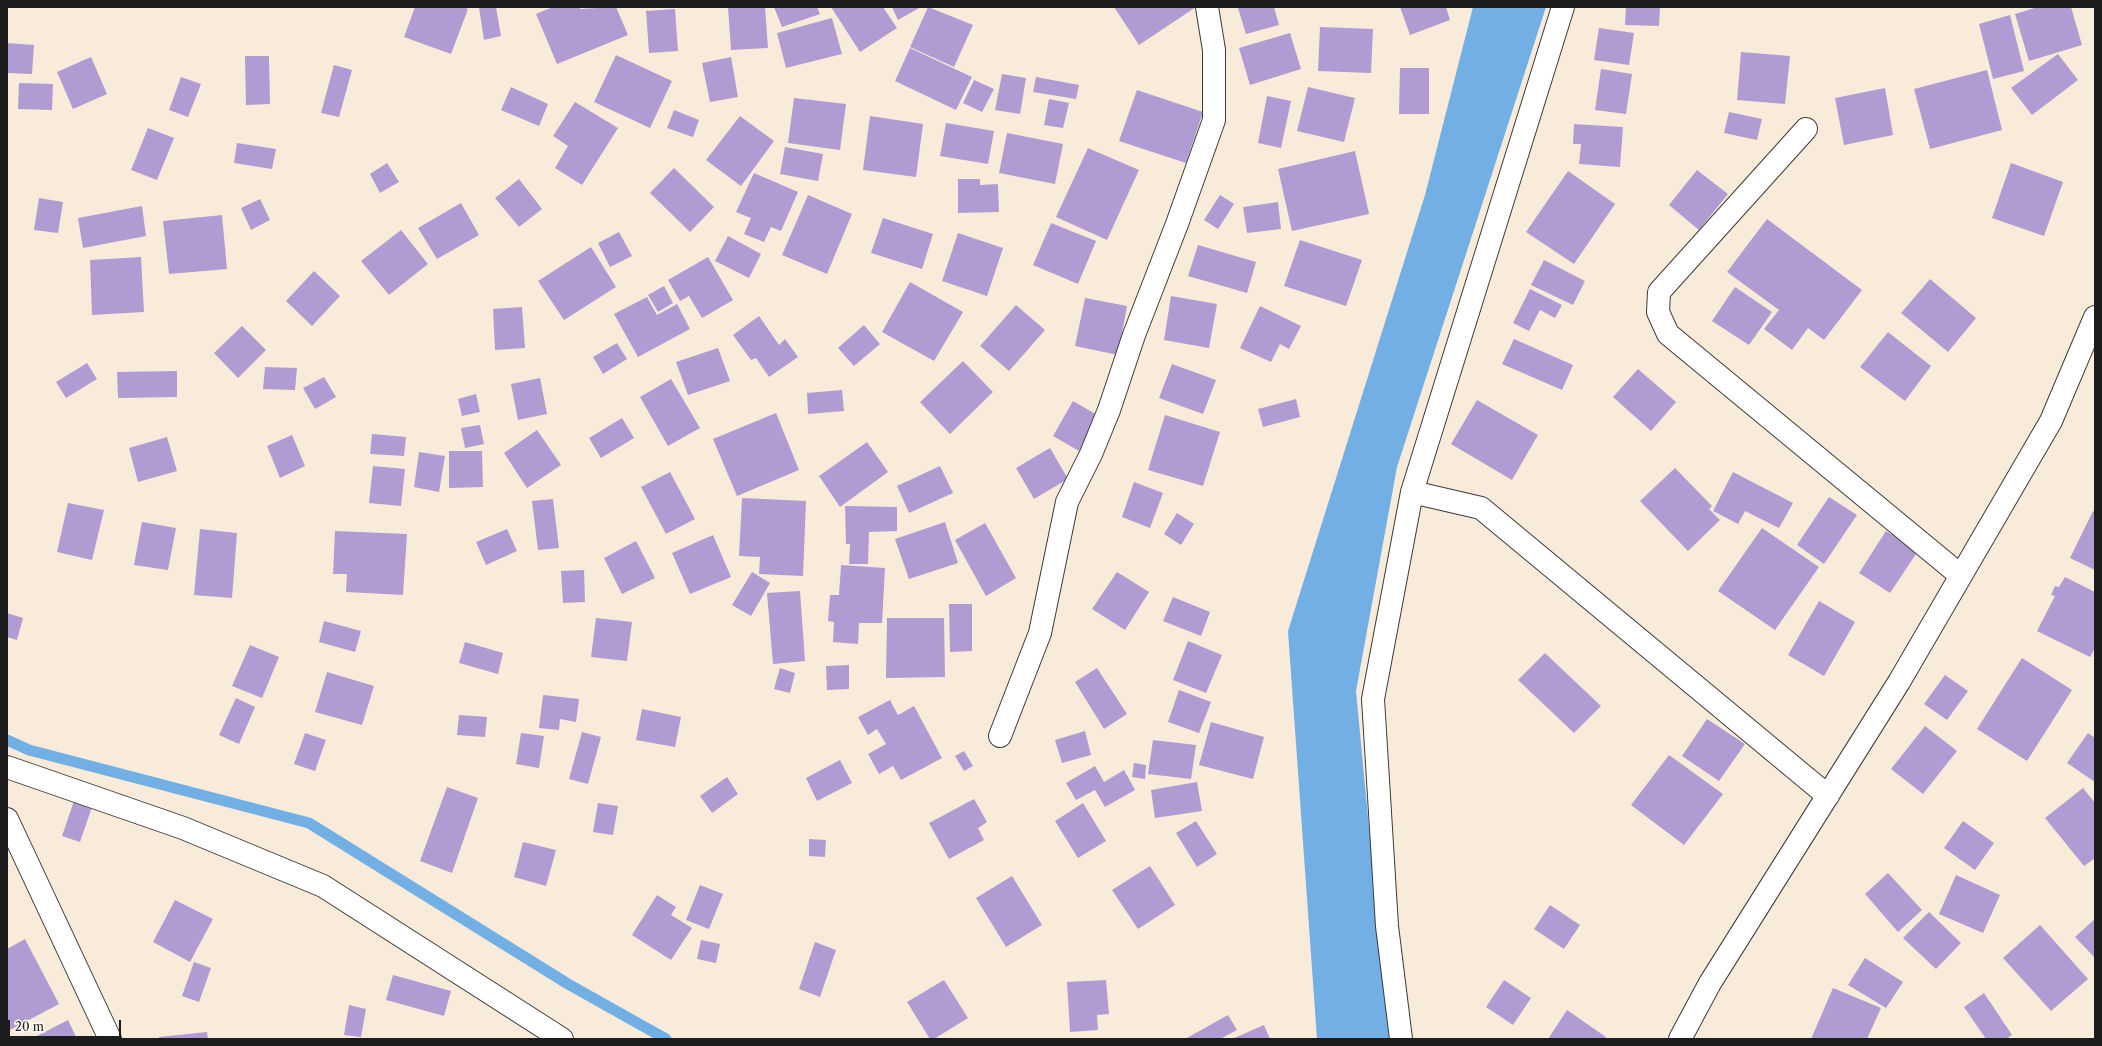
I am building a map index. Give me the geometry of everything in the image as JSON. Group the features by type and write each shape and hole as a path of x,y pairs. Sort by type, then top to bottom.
{"street":[{"path":"1000,736 1040,633 1067,502 1091,454 1109,410 1134,334 1177,224 1214,120 1214,50 1207,7"},
{"path":"1401,1039 1387,926 1373,699 1412,492 1563,7"},
{"path":"1806,129 1659,292 1658,312 1668,334 1960,575"},
{"path":"1680,1039 1710,983 1898,682 2051,421 2095,317"},
{"path":"1412,492 1481,508 1828,796"},
{"path":"7,767 183,828 323,886 562,1039"},
{"path":"7,819 110,1039"}],"water":[{"path":"1473,7 1546,7 1397,467 1356,691 1389,1039 1317,1039 1288,631 1425,195"}],"building":[{"path":"415,7 463,7 468,9 451,54 404,37"},
{"path":"479,7 496,7 501,36 484,40"},
{"path":"553,7 580,7 580,9 616,7 628,35 557,64 536,14"},
{"path":"728,7 765,7 768,48 731,50"},
{"path":"774,7 817,7 820,14 782,27"},
{"path":"831,7 883,7 897,28 860,52"},
{"path":"892,7 921,7 898,20"},
{"path":"928,7 973,25 954,67 910,47"},
{"path":"1114,7 1196,7 1139,45"},
{"path":"1274,7 1279,25 1246,34 1238,8"},
{"path":"1400,7 1446,7 1450,20 1410,35"},
{"path":"1626,7 1660,7 1659,26 1625,25"},
{"path":"2038,7 2071,7 2082,45 2029,61 2015,14"},
{"path":"675,9 678,51 649,53 646,11"},
{"path":"2010,15 2024,71 1993,79 1979,24"},
{"path":"832,18 842,54 786,68 777,33"},
{"path":"1320,27 1373,29 1371,73 1318,71"},
{"path":"1599,28 1634,33 1629,65 1594,60"},
{"path":"1290,33 1301,69 1250,85 1239,48"},
{"path":"7,43 34,45 32,74 7,73"},
{"path":"910,48 972,77 956,110 895,81"},
{"path":"1741,52 1790,56 1785,104 1737,100"},
{"path":"2058,54 2078,80 2032,115 2011,88"},
{"path":"616,55 672,81 650,128 594,102"},
{"path":"245,56 269,56 270,104 246,105"},
{"path":"91,57 107,94 73,109 57,72"},
{"path":"731,57 738,97 710,102 702,63"},
{"path":"334,65 352,70 339,117 321,113"},
{"path":"1400,68 1429,68 1429,114 1399,114"},
{"path":"1601,69 1632,74 1626,114 1595,110"},
{"path":"1987,70 2002,130 1930,149 1914,89"},
{"path":"1002,74 1026,78 1020,114 995,110"},
{"path":"181,77 201,84 188,117 169,110"},
{"path":"1036,77 1079,85 1076,99 1033,92"},
{"path":"974,80 994,89 982,112 963,103"},
{"path":"19,83 53,84 52,110 18,109"},
{"path":"511,87 548,104 539,126 501,110"},
{"path":"1308,87 1355,98 1344,142 1297,131"},
{"path":"1885,88 1893,135 1844,145 1835,98"},
{"path":"1137,90 1203,112 1186,163 1119,141"},
{"path":"1267,96 1291,101 1281,148 1258,143"},
{"path":"794,98 846,104 840,150 788,143"},
{"path":"1049,99 1069,103 1063,128 1044,125"},
{"path":"575,102 618,128 582,185 555,168 568,146 553,136"},
{"path":"674,110 699,120 693,137 667,128"},
{"path":"1729,112 1762,119 1757,140 1724,133"},
{"path":"740,116 774,141 741,186 706,160"},
{"path":"870,116 923,124 916,177 863,170"},
{"path":"946,123 994,131 988,164 940,156"},
{"path":"1574,124 1623,127 1620,167 1579,164 1581,144 1573,144"},
{"path":"148,128 174,138 157,180 131,170"},
{"path":"1007,133 1063,144 1055,184 999,173"},
{"path":"237,143 276,149 272,169 234,163"},
{"path":"785,147 823,154 818,181 780,174"},
{"path":"1088,148 1139,170 1107,240 1056,217"},
{"path":"1355,151 1369,214 1292,231 1278,169"},
{"path":"387,163 399,182 380,193 370,174"},
{"path":"2011,163 2063,182 2044,236 1992,218"},
{"path":"674,168 714,207 690,232 650,193"},
{"path":"1697,170 1728,194 1699,230 1669,205"},
{"path":"1568,171 1615,204 1574,264 1526,232"},
{"path":"754,173 798,192 781,231 771,227 764,242 744,234 751,218 736,212"},
{"path":"519,179 542,209 519,227 495,198"},
{"path":"958,179 980,179 980,185 998,184 999,212 958,213"},
{"path":"808,195 852,214 827,274 782,255"},
{"path":"1220,195 1234,204 1218,229 1204,220"},
{"path":"39,198 63,202 58,233 34,230"},
{"path":"260,199 270,220 251,230 241,208"},
{"path":"1278,202 1281,229 1247,233 1243,207"},
{"path":"461,203 479,235 437,259 418,228"},
{"path":"142,206 146,236 83,248 78,218"},
{"path":"222,215 227,269 169,274 163,221"},
{"path":"883,218 933,234 922,269 871,253"},
{"path":"1767,219 1862,290 1824,340 1808,328 1792,350 1764,329 1779,310 1727,272"},
{"path":"1051,223 1096,241 1078,284 1033,265"},
{"path":"401,230 428,264 389,295 361,261"},
{"path":"619,232 632,256 610,267 598,243"},
{"path":"958,233 1003,248 987,296 942,281"},
{"path":"728,236 761,254 749,278 715,261"},
{"path":"1300,240 1362,260 1346,306 1284,286"},
{"path":"1198,245 1256,262 1247,293 1188,276"},
{"path":"591,247 616,287 564,320 538,281"},
{"path":"141,257 144,312 92,315 90,260"},
{"path":"708,257 733,300 702,318 689,296 680,301 668,280"},
{"path":"1544,260 1585,281 1573,305 1531,285"},
{"path":"314,271 340,296 312,326 286,301"},
{"path":"1930,279 1976,318 1948,352 1901,313"},
{"path":"910,282 963,312 934,361 882,332"},
{"path":"664,286 673,303 658,312 648,295"},
{"path":"1735,287 1772,312 1749,345 1712,321"},
{"path":"1530,289 1562,305 1555,318 1540,310 1529,331 1513,323"},
{"path":"1171,296 1217,304 1209,348 1164,340"},
{"path":"647,297 657,315 677,304 690,329 638,357 614,314"},
{"path":"1085,298 1127,306 1118,355 1075,346"},
{"path":"1016,305 1045,330 1009,371 980,346"},
{"path":"1260,306 1301,326 1289,349 1280,344 1271,362 1240,348"},
{"path":"522,307 525,348 495,350 493,309"},
{"path":"759,316 779,345 785,339 798,357 769,377 756,358 751,360 733,335"},
{"path":"864,325 880,344 854,366 838,348"},
{"path":"242,326 266,350 238,378 214,353"},
{"path":"1888,332 1931,366 1905,401 1860,367"},
{"path":"1514,339 1573,365 1562,390 1502,364"},
{"path":"617,343 627,359 603,374 593,357"},
{"path":"718,348 730,381 688,395 676,362"},
{"path":"963,361 993,392 950,434 920,402"},
{"path":"87,363 97,379 66,398 56,382"},
{"path":"1172,364 1216,380 1203,414 1159,398"},
{"path":"265,367 297,368 295,390 263,389"},
{"path":"1638,369 1676,402 1651,431 1613,397"},
{"path":"177,371 177,397 118,398 117,372"},
{"path":"324,377 336,397 315,409 303,388"},
{"path":"540,378 547,414 518,420 511,384"},
{"path":"671,379 700,428 668,446 640,397"},
{"path":"842,390 844,411 808,414 807,393"},
{"path":"476,394 480,412 462,416 458,399"},
{"path":"1296,399 1300,417 1263,427 1258,409"},
{"path":"1477,400 1538,435 1512,480 1451,444"},
{"path":"1073,401 1099,416 1079,451 1053,436"},
{"path":"776,413 799,470 737,496 713,439"},
{"path":"1165,415 1220,432 1203,486 1148,470"},
{"path":"622,418 634,438 601,458 589,438"},
{"path":"480,425 484,444 465,448 461,428"},
{"path":"537,430 561,465 527,488 504,453"},
{"path":"372,434 406,437 404,456 370,454"},
{"path":"292,435 305,466 280,478 267,446"},
{"path":"167,437 177,471 138,482 129,448"},
{"path":"867,442 888,472 840,507 819,476"},
{"path":"1050,448 1068,479 1034,499 1016,468"},
{"path":"449,451 482,451 483,487 449,488"},
{"path":"419,452 445,456 439,492 414,487"},
{"path":"373,466 405,469 401,506 369,503"},
{"path":"940,466 953,493 909,513 897,486"},
{"path":"1675,468 1712,506 1709,509 1720,520 1688,551 1640,501"},
{"path":"670,472 695,519 666,534 641,487"},
{"path":"1733,472 1793,503 1779,528 1745,511 1738,524 1713,511"},
{"path":"1134,482 1163,493 1150,528 1122,517"},
{"path":"1829,497 1857,515 1824,564 1797,545"},
{"path":"742,498 806,501 803,576 759,574 760,557 739,556"},
{"path":"553,499 559,548 538,550 532,501"},
{"path":"68,503 104,510 92,560 57,552"},
{"path":"845,506 897,507 897,531 869,532 868,564 849,564 850,544 846,544"},
{"path":"2093,511 2095,512 2095,570 2070,558"},
{"path":"1177,513 1194,524 1181,545 1164,534"},
{"path":"142,522 176,528 168,570 134,565"},
{"path":"945,522 958,563 909,579 895,539"},
{"path":"985,523 1016,578 986,596 955,540"},
{"path":"1762,528 1819,567 1775,630 1718,591"},
{"path":"200,529 237,533 232,598 194,595"},
{"path":"507,529 517,551 486,565 476,542"},
{"path":"335,531 407,534 403,595 346,592 347,574 333,574"},
{"path":"1886,531 1918,551 1890,593 1859,573"},
{"path":"713,535 731,577 690,594 672,553"},
{"path":"636,541 655,578 622,594 604,558"},
{"path":"841,565 885,568 882,623 859,623 858,644 833,642 834,622 828,621 830,595 839,595"},
{"path":"584,570 585,602 563,603 561,571"},
{"path":"752,572 770,583 751,616 732,605"},
{"path":"1117,572 1149,592 1125,630 1092,609"},
{"path":"2065,577 2095,592 2095,648 2090,657 2037,631 2055,596 2051,595 2055,586 2059,587"},
{"path":"800,591 805,661 773,664 767,593"},
{"path":"1173,597 1210,612 1201,636 1163,621"},
{"path":"1819,601 1855,622 1824,676 1788,655"},
{"path":"949,604 972,604 972,651 950,652"},
{"path":"7,613 23,618 17,640 7,637"},
{"path":"596,618 632,622 627,661 591,657"},
{"path":"887,618 944,618 945,677 886,678"},
{"path":"324,621 361,631 355,652 319,642"},
{"path":"1188,641 1222,655 1206,693 1173,680"},
{"path":"465,642 503,653 498,674 459,663"},
{"path":"250,645 279,657 262,698 232,686"},
{"path":"1545,653 1601,706 1574,733 1518,680"},
{"path":"2022,658 2072,690 2027,761 1977,729"},
{"path":"849,665 849,689 827,690 826,666"},
{"path":"780,668 795,673 790,693 774,689"},
{"path":"1097,668 1127,714 1104,729 1075,682"},
{"path":"327,672 374,686 362,725 315,712"},
{"path":"1945,675 1968,691 1947,720 1924,704"},
{"path":"1179,690 1211,702 1199,733 1168,722"},
{"path":"543,695 579,699 576,722 560,719 559,730 539,728"},
{"path":"236,698 255,707 239,744 219,735"},
{"path":"890,700 898,715 914,706 942,758 901,780 893,766 879,774 868,754 886,744 877,729 868,735 858,717"},
{"path":"642,709 681,717 675,747 636,740"},
{"path":"459,715 487,717 485,737 457,735"},
{"path":"1707,719 1745,744 1719,781 1682,756"},
{"path":"1211,722 1264,737 1253,779 1199,765"},
{"path":"1925,726 1957,751 1923,794 1891,769"},
{"path":"1085,731 1091,755 1062,763 1055,740"},
{"path":"582,732 601,737 588,784 569,779"},
{"path":"305,733 326,740 315,771 294,764"},
{"path":"521,733 544,736 539,768 516,764"},
{"path":"2088,733 2095,738 2095,782 2067,763"},
{"path":"1153,740 1196,745 1191,779 1148,774"},
{"path":"964,751 973,766 964,771 955,756"},
{"path":"1669,755 1723,794 1684,845 1631,805"},
{"path":"840,760 852,783 817,801 806,778"},
{"path":"1134,763 1146,765 1145,779 1132,777"},
{"path":"1095,766 1104,782 1124,770 1135,790 1105,807 1095,790 1076,800 1066,783"},
{"path":"727,777 738,794 712,813 700,796"},
{"path":"1197,782 1202,811 1155,818 1151,790"},
{"path":"447,787 478,798 452,873 420,861"},
{"path":"2083,788 2095,803 2095,858 2084,866 2045,818"},
{"path":"75,798 93,804 80,842 62,836"},
{"path":"974,799 987,822 978,828 984,840 949,859 929,823"},
{"path":"598,803 618,806 613,835 593,832"},
{"path":"1083,803 1106,841 1078,858 1055,821"},
{"path":"1196,821 1217,854 1197,867 1176,833"},
{"path":"1963,821 1994,843 1975,870 1944,848"},
{"path":"809,839 826,840 825,857 809,856"},
{"path":"523,842 556,850 546,886 514,877"},
{"path":"1150,866 1175,905 1138,929 1112,890"},
{"path":"1888,873 1922,910 1898,932 1865,894"},
{"path":"1956,875 2000,895 1983,933 1939,914"},
{"path":"1012,876 1042,925 1006,947 976,898"},
{"path":"700,885 723,894 709,929 686,920"},
{"path":"657,895 676,907 671,915 692,928 671,960 632,935"},
{"path":"175,900 213,919 190,962 153,942"},
{"path":"1550,905 1580,925 1564,949 1534,929"},
{"path":"1929,912 1961,943 1936,969 1903,938"},
{"path":"2095,919 2095,958 2075,937"},
{"path":"2040,925 2088,979 2051,1011 2003,958"},
{"path":"25,939 59,1004 8,1031 7,949"},
{"path":"701,940 720,944 716,963 697,959"},
{"path":"815,942 836,950 820,997 799,989"},
{"path":"1865,958 1903,982 1886,1008 1848,985"},
{"path":"194,962 211,968 199,1002 182,996"},
{"path":"393,975 451,991 444,1016 386,1000"},
{"path":"944,980 968,1018 934,1039 930,1039 907,1002"},
{"path":"1106,980 1109,1014 1097,1015 1098,1030 1070,1032 1067,982"},
{"path":"1504,980 1531,998 1513,1025 1486,1007"},
{"path":"1833,988 1881,1008 1867,1039 1811,1039"},
{"path":"1984,993 2012,1035 2006,1039 1986,1039 1964,1007"},
{"path":"349,1005 366,1009 361,1037 344,1035"},
{"path":"1567,1010 1606,1037 1605,1039 1548,1039"},
{"path":"1228,1015 1237,1030 1220,1039 1185,1039"},
{"path":"68,1020 77,1039 31,1039"},
{"path":"1264,1025 1270,1039 1232,1039"},
{"path":"207,1032 208,1039 159,1039 159,1037"}],"waterway":[{"path":"7,740 29,750 309,823 568,984 666,1039"}]}
